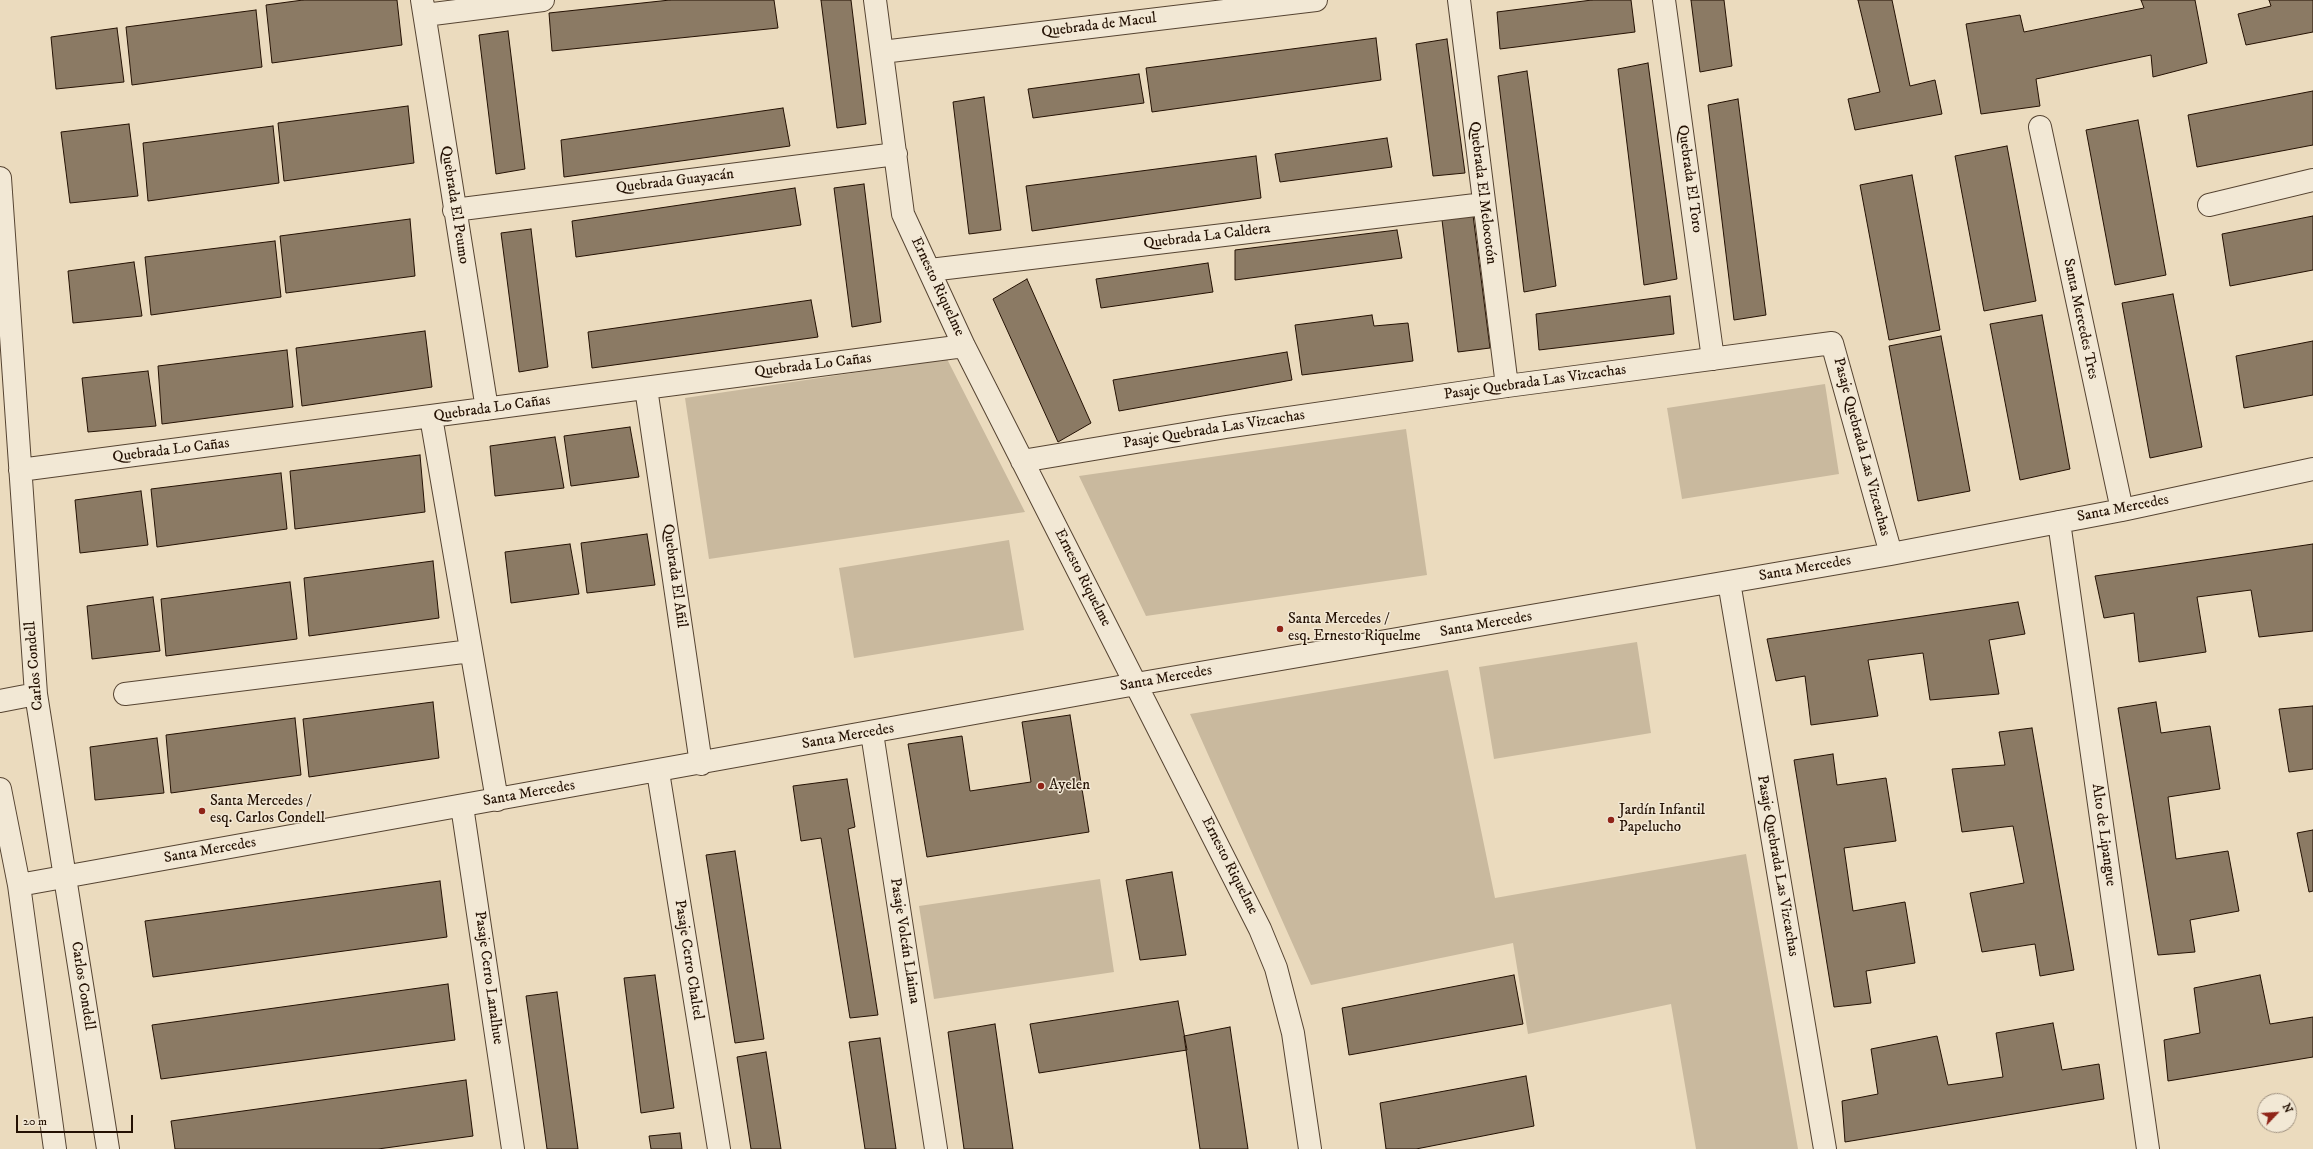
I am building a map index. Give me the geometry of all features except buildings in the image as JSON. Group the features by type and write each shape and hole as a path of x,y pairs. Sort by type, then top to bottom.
{"street":[{"path":"423,8 543,0"},
{"name":"Ernesto Riquelme","path":"875,0 903,214 964,346 1245,897 1276,968 1293,1033 1310,1149"},
{"name":"Quebrada de Macul","path":"882,52 1316,0"},
{"name":"Quebrada El Melocotón","path":"1459,0 1506,386"},
{"name":"Quebrada El Toro","path":"1664,0 1713,359"},
{"name":"Quebrada El Peumo","path":"423,8 454,210 487,409"},
{"name":"Santa Mercedes Tres","path":"2040,127 2122,510"},
{"name":"Quebrada Guayacán","path":"454,210 896,154"},
{"name":"Carlos Condell","path":"0,178 36,694 108,1149"},
{"path":"2209,205 2313,180"},
{"name":"Quebrada La Caldera","path":"930,270 1484,204"},
{"name":"Pasaje Quebrada Las Vizcachas","path":"1022,461 1226,426 1506,386 1832,344 1890,554"},
{"name":"Quebrada Lo Cañas","path":"20,470 964,346"},
{"name":"Quebrada El Añil","path":"646,388 701,764"},
{"path":"431,417 497,800"},
{"name":"Santa Mercedes","path":"19,885 658,772 1136,684 1890,554 2122,510 2313,469"},
{"name":"Alto de Lipangue","path":"2059,522 2148,1149"},
{"name":"Pasaje Quebrada Las Vizcachas","path":"1729,582 1825,1149"},
{"path":"125,694 471,651"},
{"path":"0,701 36,694"},
{"name":"Pasaje Volcán Llaima","path":"872,733 936,1149"},
{"name":"Pasaje Cerro Chaltel","path":"658,772 719,1149"},
{"path":"0,789 19,885 55,1149"},
{"name":"Pasaje Cerro Lanalhue","path":"462,806 513,1149"}],"shaded area":[{"path":"947,359 1025,512 709,559 685,398"},
{"path":"1825,384 1839,474 1682,499 1667,408"},
{"path":"1406,429 1427,575 1146,616 1079,476"},
{"path":"1009,540 1024,630 854,658 839,568"},
{"path":"1637,642 1651,733 1494,759 1479,667"},
{"path":"1448,670 1495,898 1746,854 1798,1149 1696,1149 1671,1004 1528,1034 1513,943 1311,985 1190,714"},
{"path":"1100,879 1114,972 934,999 919,906"}],"place":[{"name":"Santa Mercedes / esq. Ernesto Riquelme","path":"1280,629"},
{"name":"Ayelen","path":"1041,786"},
{"name":"Santa Mercedes / esq. Carlos Condell","path":"202,811"},
{"name":"Jardín Infantil Papelucho","path":"1611,820"}]}
